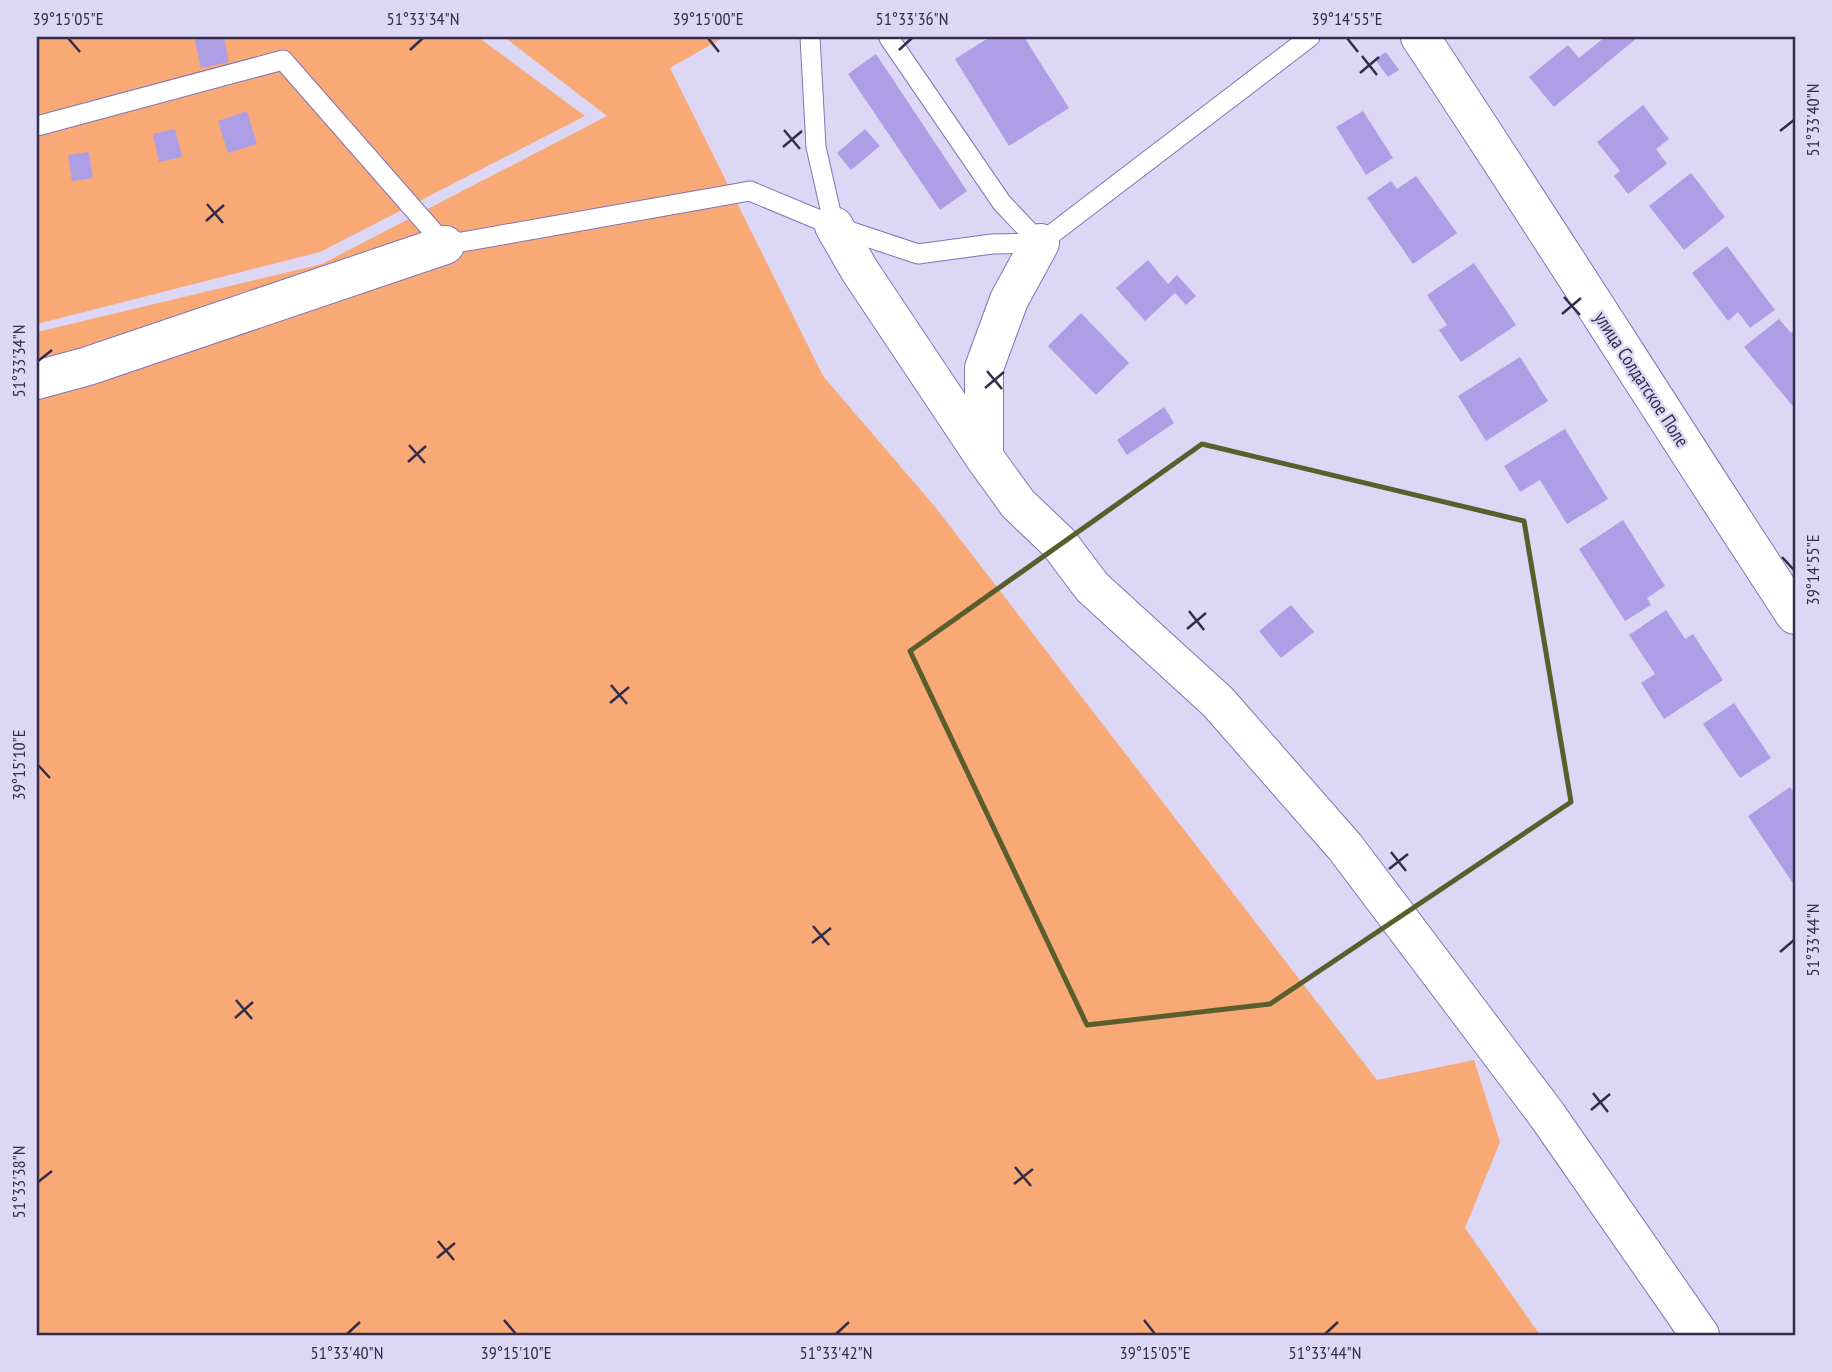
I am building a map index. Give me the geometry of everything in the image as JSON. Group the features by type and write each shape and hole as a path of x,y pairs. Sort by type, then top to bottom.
{"street":[{"name":"улица Солдатское Поле","path":"1420,37 1795,615"},
{"path":"834,226 860,271 1018,504 1059,543 1092,587 1219,702 1345,847 1547,1115 1700,1335"},
{"path":"984,457 984,369 1009,300 1040,243"},
{"path":"37,380 88,366 445,245"}],"lane":[{"path":"810,37 816,147 834,226"},
{"path":"37,126 283,60 445,245 750,191 834,226 918,254 992,244 1040,243 1310,37"},
{"path":"889,38 1002,204 1040,243"}],"highlighted area":[{"path":"1202,444 1524,521 1571,802 1270,1004 1087,1025 910,651"}],"shaded area":[{"path":"37,37 478,37 585,116 320,252 37,324"},
{"path":"504,37 724,37 670,68 823,376 936,508 1377,1080 1474,1060 1500,1142 1465,1228 1540,1335 37,1335 37,332 322,264 607,116"}],"building":[{"path":"194,37 224,37 229,62 201,68"},
{"path":"990,37 1024,37 1069,108 1009,146 955,59"},
{"path":"1605,37 1638,37 1554,107 1529,77 1568,45 1579,58"},
{"path":"1386,52 1399,70 1388,77 1375,59"},
{"path":"876,54 967,191 940,210 848,74"},
{"path":"1643,105 1669,139 1656,149 1667,164 1628,194 1614,176 1620,171 1597,142"},
{"path":"247,111 257,144 228,153 218,121"},
{"path":"1363,111 1393,158 1366,175 1336,127"},
{"path":"175,129 182,157 159,162 153,134"},
{"path":"865,129 880,146 851,170 837,153"},
{"path":"89,152 93,178 72,181 68,155"},
{"path":"1691,173 1725,217 1684,250 1649,206"},
{"path":"1416,176 1457,233 1413,264 1367,198 1391,181 1397,189"},
{"path":"1727,246 1775,310 1750,328 1738,312 1728,321 1692,273"},
{"path":"1148,260 1168,284 1177,275 1196,296 1186,305 1175,293 1145,321 1116,288"},
{"path":"1474,263 1516,325 1461,362 1439,330 1447,325 1427,295"},
{"path":"1081,313 1129,363 1096,395 1048,346"},
{"path":"1779,319 1791,333 1795,329 1795,409 1744,347"},
{"path":"1520,357 1548,401 1486,441 1458,396"},
{"path":"1164,407 1174,423 1127,455 1117,440"},
{"path":"1565,429 1608,499 1567,524 1540,480 1520,492 1504,466"},
{"path":"1623,520 1665,586 1647,598 1651,605 1625,621 1579,549"},
{"path":"1291,605 1314,632 1281,658 1259,631"},
{"path":"1666,610 1685,639 1693,634 1723,680 1664,719 1641,683 1655,674 1629,635"},
{"path":"1734,703 1771,758 1740,778 1703,724"},
{"path":"1790,787 1795,795 1795,879 1792,882 1748,816"}]}
